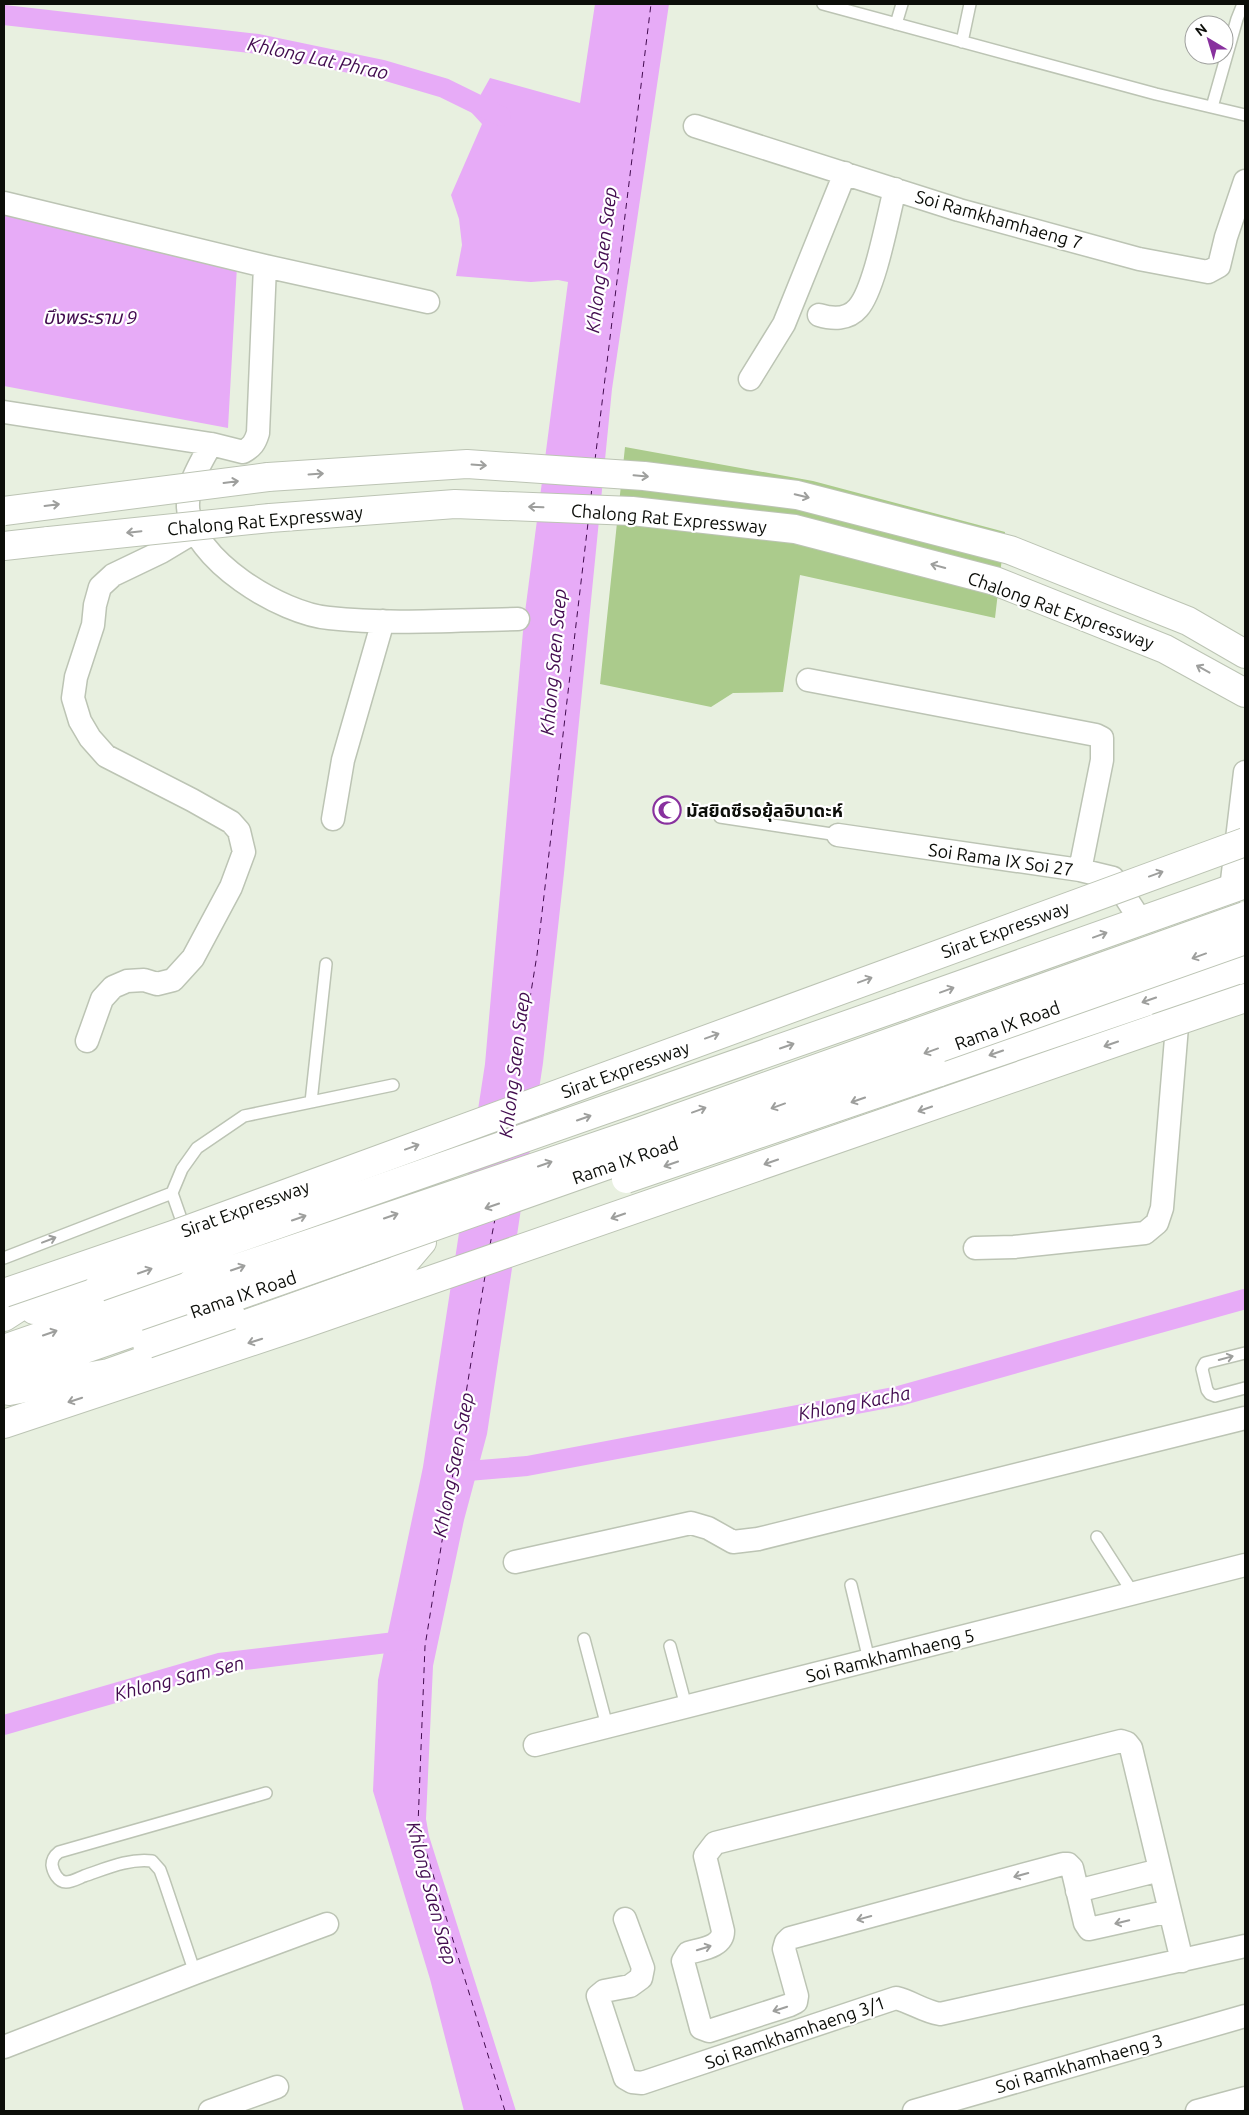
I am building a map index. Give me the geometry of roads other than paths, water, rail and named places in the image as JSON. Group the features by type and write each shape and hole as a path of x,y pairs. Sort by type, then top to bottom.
{"main road":[{"name":"Chalong Rat Expressway","path":"4,511 268,477 467,464 644,476 797,495 1010,550 1188,621 1245,654"},
{"name":"Chalong Rat Expressway","path":"4,546 270,518 455,504 632,511 795,529 995,582 1165,648 1245,693"},
{"name":"Sirat Expressway","path":"4,1293 182,1231 1245,842"},
{"path":"4,1318 99,1288 1238,886"},
{"name":"Rama IX Road","path":"4,1349 641,1131 1245,916"},
{"name":"Rama IX Road","path":"6,1387 1245,940"},
{"name":"Rama IX Road","path":"6,1387 147,1344 1245,968"},
{"path":"4,1424 301,1325 1245,998"},
{"path":"4,1318 67,1276 186,1232 368,1170 391,1172 409,1190 422,1217 422,1242 398,1270 109,1373 6,1387"}],"street":[{"name":"Soi Ramkhamhaeng 7","path":"695,126 959,210 1139,259 1208,272 1219,266 1226,237 1245,181"},
{"path":"750,379 784,324 845,173"},
{"path":"819,315 833,319 850,314 858,308 871,283 896,189"},
{"path":"4,202 265,266 428,302"},
{"path":"4,412 211,444 243,452 249,449 256,439 265,266"},
{"path":"211,444 194,474 189,494 189,511 196,531 207,548 223,566 269,598 304,612 327,618 383,621 518,618"},
{"path":"87,1040 102,999 113,987 127,982 144,980 157,984 173,980 193,958 231,886 244,852 239,831 231,822 106,756 90,738 80,721 73,698 76,677 93,625 95,605 100,587 113,574 161,552 196,531"},
{"path":"333,819 344,760 383,621"},
{"path":"808,680 1096,735 1102,738 1102,760 1080,870"},
{"path":"1238,886 1245,772"},
{"name":"Soi Rama IX Soi 27","path":"838,835 1080,870 1113,878 1141,921"},
{"path":"975,1248 1014,1247 1144,1233 1157,1223 1162,1208 1180,990"},
{"path":"515,1562 690,1523 708,1528 733,1542 758,1539 1245,1418"},
{"name":"Soi Ramkhamhaeng 5","path":"535,1745 1245,1565"},
{"path":"1170,1911 1089,1929 1085,1923 1072,1868 1068,1864 1063,1864 790,1938 786,1942 784,1949 797,1996 796,2002 709,2031 702,2028 683,1961 688,1952 719,1943 723,1938 723,1931 705,1856 715,1844 1121,1741 1127,1742 1131,1748 1170,1911 1182,1962"},
{"path":"1077,1891 1160,1870"},
{"name":"Soi Ramkhamhaeng 3/1","path":"625,1919 643,1968 641,1978 630,1986 604,1991 598,1996 625,2078 632,2082 642,2083 896,1998 905,2000 926,2012 940,2014 1182,1962 1245,1946"},
{"path":"4,2047 194,1973 328,1924"},
{"name":"Soi Ramkhamhaeng 3","path":"914,2111 1245,2016"},
{"path":"210,2111 277,2087"},
{"path":"1196,2111 1245,2098"}],"lane":[{"path":"823,4 1156,94 1245,115"},
{"path":"896,24 902,4"},
{"path":"962,42 970,4"},
{"path":"1212,107 1243,4"},
{"path":"720,817 838,835"},
{"path":"311,1102 326,964"},
{"path":"186,1232 172,1193 182,1169 197,1148 244,1116 393,1084"},
{"path":"4,1258 172,1193"},
{"path":"1245,1353 1205,1363 1202,1369 1207,1390 1210,1394 1216,1396 1245,1388"},
{"path":"1097,1537 1133,1594"},
{"path":"851,1585 869,1660"},
{"path":"584,1638 607,1726"},
{"path":"670,1646 686,1706"},
{"path":"194,1973 160,1870 152,1861 143,1860 120,1864 67,1882 58,1878 54,1872 52,1865 54,1857 59,1852 97,1840 266,1793"}],"water":[{"name":"Khlong Saen Saep","path":"595,4 669,4 612,389 564,873 543,1063 487,1434 464,1520 433,1666 426,1819 429,1836 516,2111 464,2111 430,1979 373,1791 378,1680 423,1467 485,1064 524,620 568,282 558,280 531,282 456,276 462,245 459,219 451,195 482,124 471,112 490,78 580,103"},
{"name":"บึงพระราม 9","path":"4,212 237,266 228,428 4,386"}],"waterway":[{"name":"Khlong Lat Phrao","path":"4,15 258,44 383,70 444,88 501,116"},
{"name":"Khlong Kacha","path":"456,1472 527,1466 899,1396 1245,1299"},
{"name":"Khlong Sam Sen","path":"4,1725 219,1663 412,1640"}],"place":[{"name":"มัสยิดซีรอยุ้ลอิบาดะห์","path":"667,810"}]}
